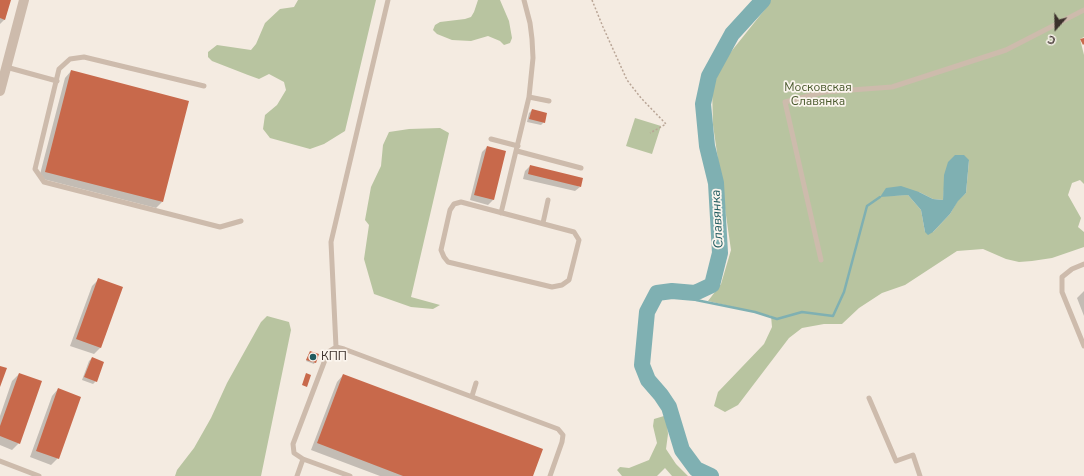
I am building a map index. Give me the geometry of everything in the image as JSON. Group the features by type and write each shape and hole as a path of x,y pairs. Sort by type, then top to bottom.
{"street":[{"path":"0,91 24,0"}],"lane":[{"path":"336,347 331,242 388,0"},
{"path":"501,213 529,97 533,58 530,23 524,0"},
{"path":"821,260 785,102 824,92 892,86 1006,50 1084,10"},
{"path":"204,86 84,57 70,59 59,69 35,168 44,182 220,228 241,221"},
{"path":"6,67 57,81"},
{"path":"529,97 549,101"},
{"path":"491,139 581,168"},
{"path":"543,224 548,200"},
{"path":"461,202 543,224 574,232 579,240 569,280 562,285 552,287 448,262 441,250 450,210 454,204 461,202"},
{"path":"1084,264 1072,269 1062,277 1062,292 1084,346"},
{"path":"350,476 303,459 294,453 293,444 328,352 336,347 558,429 563,435 562,442 550,476"},
{"path":"472,396 476,383"},
{"path":"869,398 896,461 913,455 920,476"},
{"path":"297,476 303,459"},
{"path":"0,461 39,476"}],"path":[{"path":"592,0 628,80 641,98 666,124 650,133"}],"green space":[{"path":"298,0 376,0 345,131 324,144 310,149 270,138 263,129 265,115 277,105 286,90 284,82 269,74 259,79 212,61 208,57 208,52 217,45 251,50 256,44 265,23 280,9 294,7"},
{"path":"478,0 500,0 509,21 512,38 510,43 504,45 500,41 488,36 471,41 452,40 437,34 433,30 435,25 440,22 471,17"},
{"name":"Московская Славянка","path":"770,0 1084,0 1084,37 1080,39 1084,55 1084,184 1080,180 1072,183 1068,195 1081,218 1078,227 1084,232 1084,247 1052,258 1019,262 1006,259 983,249 957,251 905,285 882,293 859,308 842,324 824,324 802,328 789,338 738,405 725,412 714,406 718,392 764,344 772,327 771,316 708,301 721,284 731,250 713,125 712,87 726,58 766,8","holes":["969,160 966,193 958,200 950,214 933,232 925,232 921,210 908,195 880,196 919,192 933,199 943,200 944,189"]},
{"path":"635,118 661,126 652,154 626,146"},
{"path":"440,128 449,133 411,297 440,305 433,309 411,307 374,294 364,259 369,225 365,220 371,187 381,166 383,145 389,132 409,129"},
{"path":"267,316 289,322 291,330 261,476 175,476 177,470 194,448 211,418 227,383 261,322"},
{"path":"664,416 667,423 668,434 666,449 676,464 688,476 672,476 665,468 657,476 622,476 617,470 620,467 629,468 649,460 657,443 653,426 654,419"}],"water":[{"path":"955,155 964,155 969,160 966,193 958,201 950,214 933,232 928,235 925,232 921,210 908,195 880,197 886,188 901,186 919,192 933,199 943,200 944,175 948,162"}],"building":[{"path":"0,0 11,0 5,20 0,18"},
{"path":"1084,38 1084,44 1083,45 1080,39"},
{"path":"71,70 189,101 163,202 45,172"},
{"path":"532,109 547,113 545,123 529,119"},
{"path":"487,146 506,151 494,200 474,195"},
{"path":"530,165 583,178 581,187 528,174"},
{"path":"98,278 123,287 101,348 76,339"},
{"name":"КПП","path":"310,351 319,354 316,363 306,360"},
{"path":"92,357 104,362 97,382 84,377"},
{"path":"0,366 7,368 0,387"},
{"path":"19,373 42,381 20,444 0,436 0,426"},
{"path":"306,373 311,375 307,387 302,385"},
{"path":"343,374 543,449 533,476 403,476 317,443"},
{"path":"58,388 81,397 59,459 36,451"}],"waterway":[{"name":"Славянка","path":"711,476 696,469 682,450 669,407 648,380 642,365 647,312 657,293 672,291 695,293 712,285 720,253 716,183 707,146 703,104 709,76 732,34 763,0"},
{"path":"689,292 696,300 755,312 777,319 802,312 833,316 844,292 867,206 880,197"}],"place":[{"name":"КПП","path":"313,357"}]}
